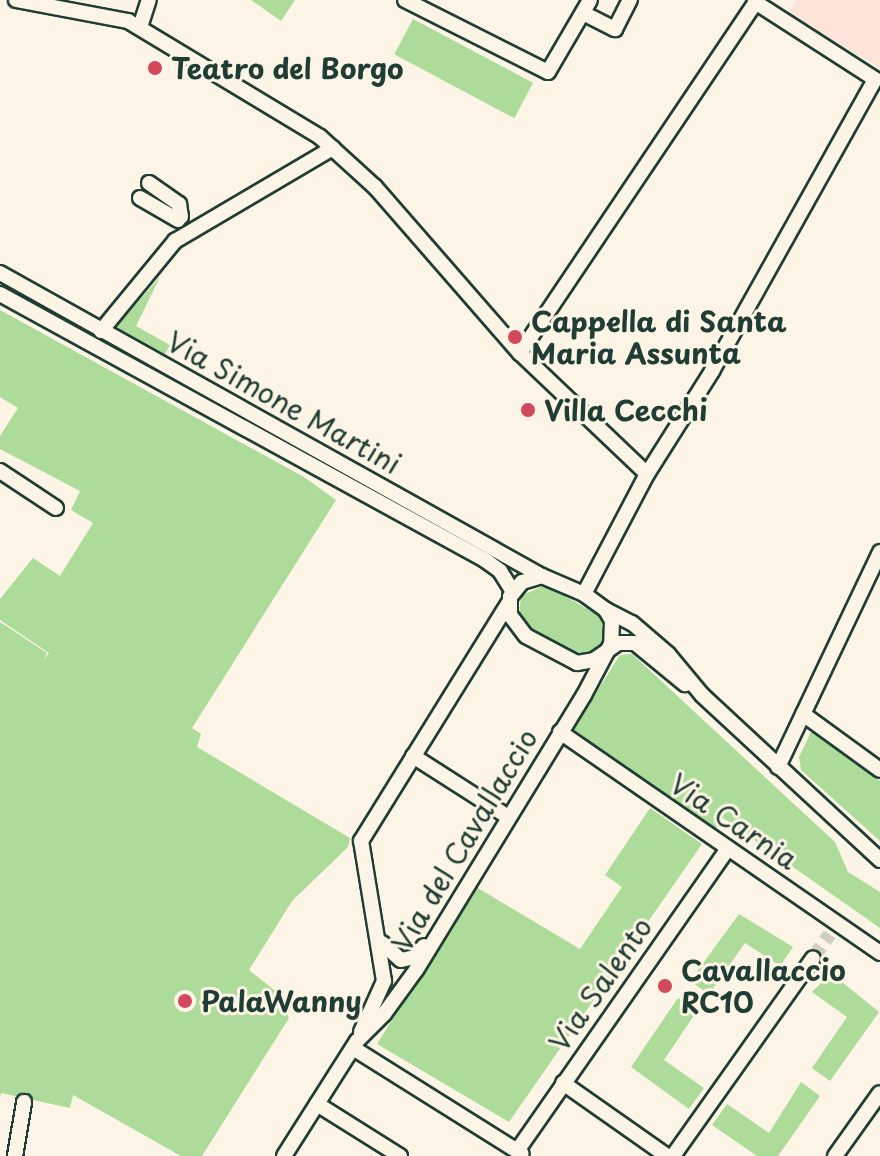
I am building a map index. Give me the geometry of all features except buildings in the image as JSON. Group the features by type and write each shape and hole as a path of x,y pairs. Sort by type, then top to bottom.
{"street":[{"path":"16,0 101,13 140,27 333,148 410,225 520,353 647,474"},
{"path":"140,27 149,0"},
{"path":"405,0 548,72 587,7 615,29 630,0"},
{"path":"520,353 756,1 878,78 712,371 647,474 584,594"},
{"path":"101,331 175,241 333,148"},
{"path":"149,183 179,204 175,241"},
{"path":"140,198 179,218 194,218 198,228"},
{"name":"Via Simone Martini","path":"0,273 542,576 584,594 632,623 668,654 702,695"},
{"name":"Via Simone Martini","path":"0,294 485,560 504,576 511,597 510,615 521,632 569,661 590,662 622,642 638,644 702,695 880,860"},
{"path":"0,471 56,508"},
{"path":"778,767 880,552"},
{"path":"521,1153 355,1044 384,981 380,939 360,845 511,597 526,580 542,576"},
{"path":"606,610 613,626 608,650"},
{"name":"Via del Cavallaccio","path":"284,1156 355,1044 396,998 608,650"},
{"path":"803,714 880,770"},
{"name":"Via Carnia","path":"560,732 728,848 834,929 880,953"},
{"path":"413,756 507,816"},
{"name":"Via Salento","path":"521,1153 563,1083 728,848"},
{"path":"380,939 393,957 408,960 437,929"},
{"path":"673,1156 813,958"},
{"path":"563,1083 667,1156"},
{"path":"835,1156 880,1093"},
{"path":"15,1156 24,1102"},
{"path":"317,1104 400,1156"}],"shaded area":[{"path":"796,0 880,0 880,68 788,14"}],"green space":[{"path":"251,0 295,0 281,21"},
{"path":"413,19 533,83 514,118 394,54"},
{"path":"160,277 136,326 170,345 165,354 116,327"},
{"path":"0,310 304,477 336,500 192,728 201,734 197,747 350,838 348,847 292,901 249,970 278,993 289,1018 202,1156 181,1156 73,1095 70,1108 1,1093 0,1098 0,622 47,653 44,660 49,653 0,620 0,599 33,558 60,576 93,523 71,510 80,491 0,449 0,436 18,408 0,397"},
{"path":"545,585 600,616 605,637 593,654 577,656 526,629 519,616 521,596"},
{"path":"632,654 835,842 848,872 880,892 880,928 723,818 715,829 573,729 620,655"},
{"path":"812,730 880,781 880,841 801,770 799,757"},
{"path":"650,808 702,844 509,1122 377,1044 476,887 580,949 622,887 605,875"},
{"path":"739,914 793,947 780,966 745,943 709,994 690,981"},
{"path":"831,973 879,1012 830,1081 812,1068 847,1017 812,992"},
{"path":"678,998 697,1011 664,1060 704,1088 689,1109 631,1067"},
{"path":"801,1082 820,1096 778,1156 757,1156 712,1125 727,1104 769,1133"}],"tunnel":[{"path":"813,958 830,934"}],"place":[{"name":"Teatro del Borgo","path":"155,68"},
{"name":"Cappella di Santa Maria Assunta","path":"515,337"},
{"name":"Villa Cecchi","path":"528,410"},
{"name":"Cavallaccio RC10","path":"665,986"},
{"name":"PalaWanny","path":"185,1001"}]}
